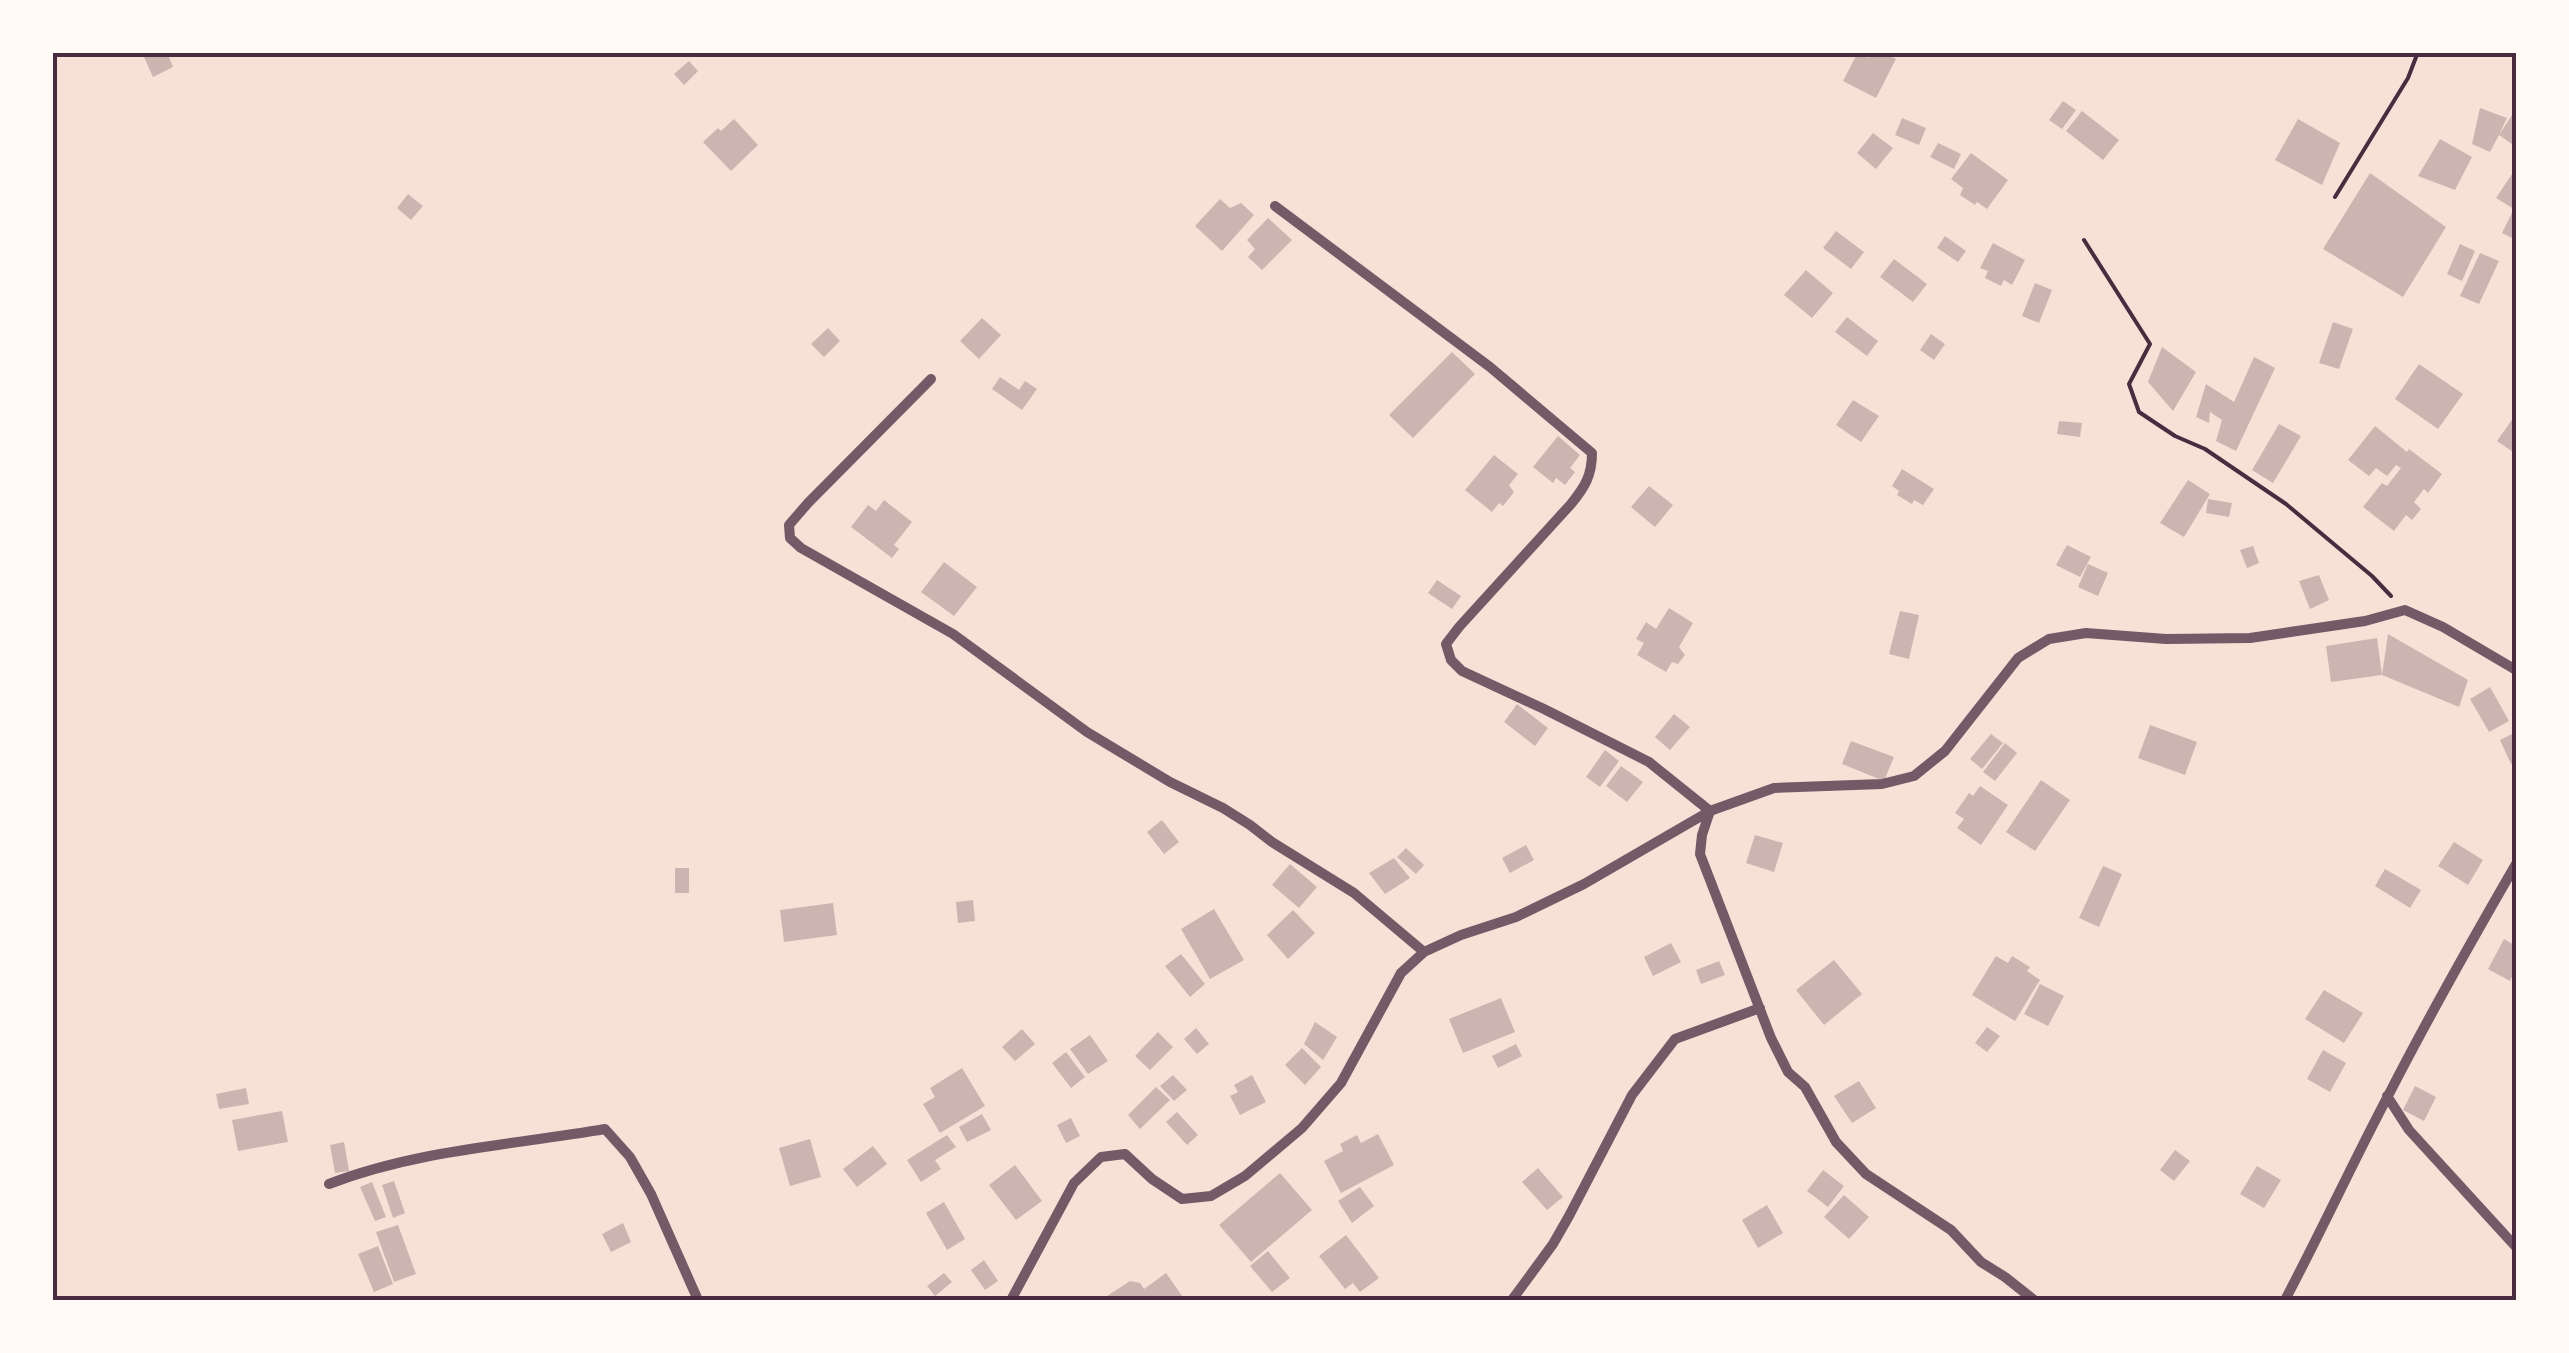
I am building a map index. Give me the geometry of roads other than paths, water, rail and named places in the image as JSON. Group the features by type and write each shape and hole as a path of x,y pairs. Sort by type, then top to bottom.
{"street":[{"path":"1275,206 1490,367 1592,453 1587,484 1459,627 1446,644 1451,660 1462,671 1649,762 1710,811"},
{"path":"931,380 789,524 790,538 801,548 953,634 1087,732 1170,782 1223,808 1317,868 1354,893 1424,952"},
{"path":"1011,1300 1074,1184 1101,1157 1125,1154 1182,1200 1211,1196 1245,1176 1302,1128 1340,1083 1400,973 1424,952 1516,917 1584,884 1710,811 1774,788 1882,784 1914,776 1945,751 2018,658 2048,639 2086,633 2166,640 2250,638 2365,621 2405,610 2443,627 2516,670"},
{"path":"1710,811 1700,854 1788,1072 1804,1087 1836,1142 1866,1174 1950,1230 1981,1262 2034,1300"},
{"path":"2285,1300 2387,1096 2516,864"},
{"path":"1512,1300 1553,1244 1632,1095 1676,1040 1760,1008"},
{"path":"2387,1096 2409,1130 2516,1247"},
{"path":"329,1184 366,1170 443,1152 605,1129 630,1157 651,1194 698,1300"}]}
